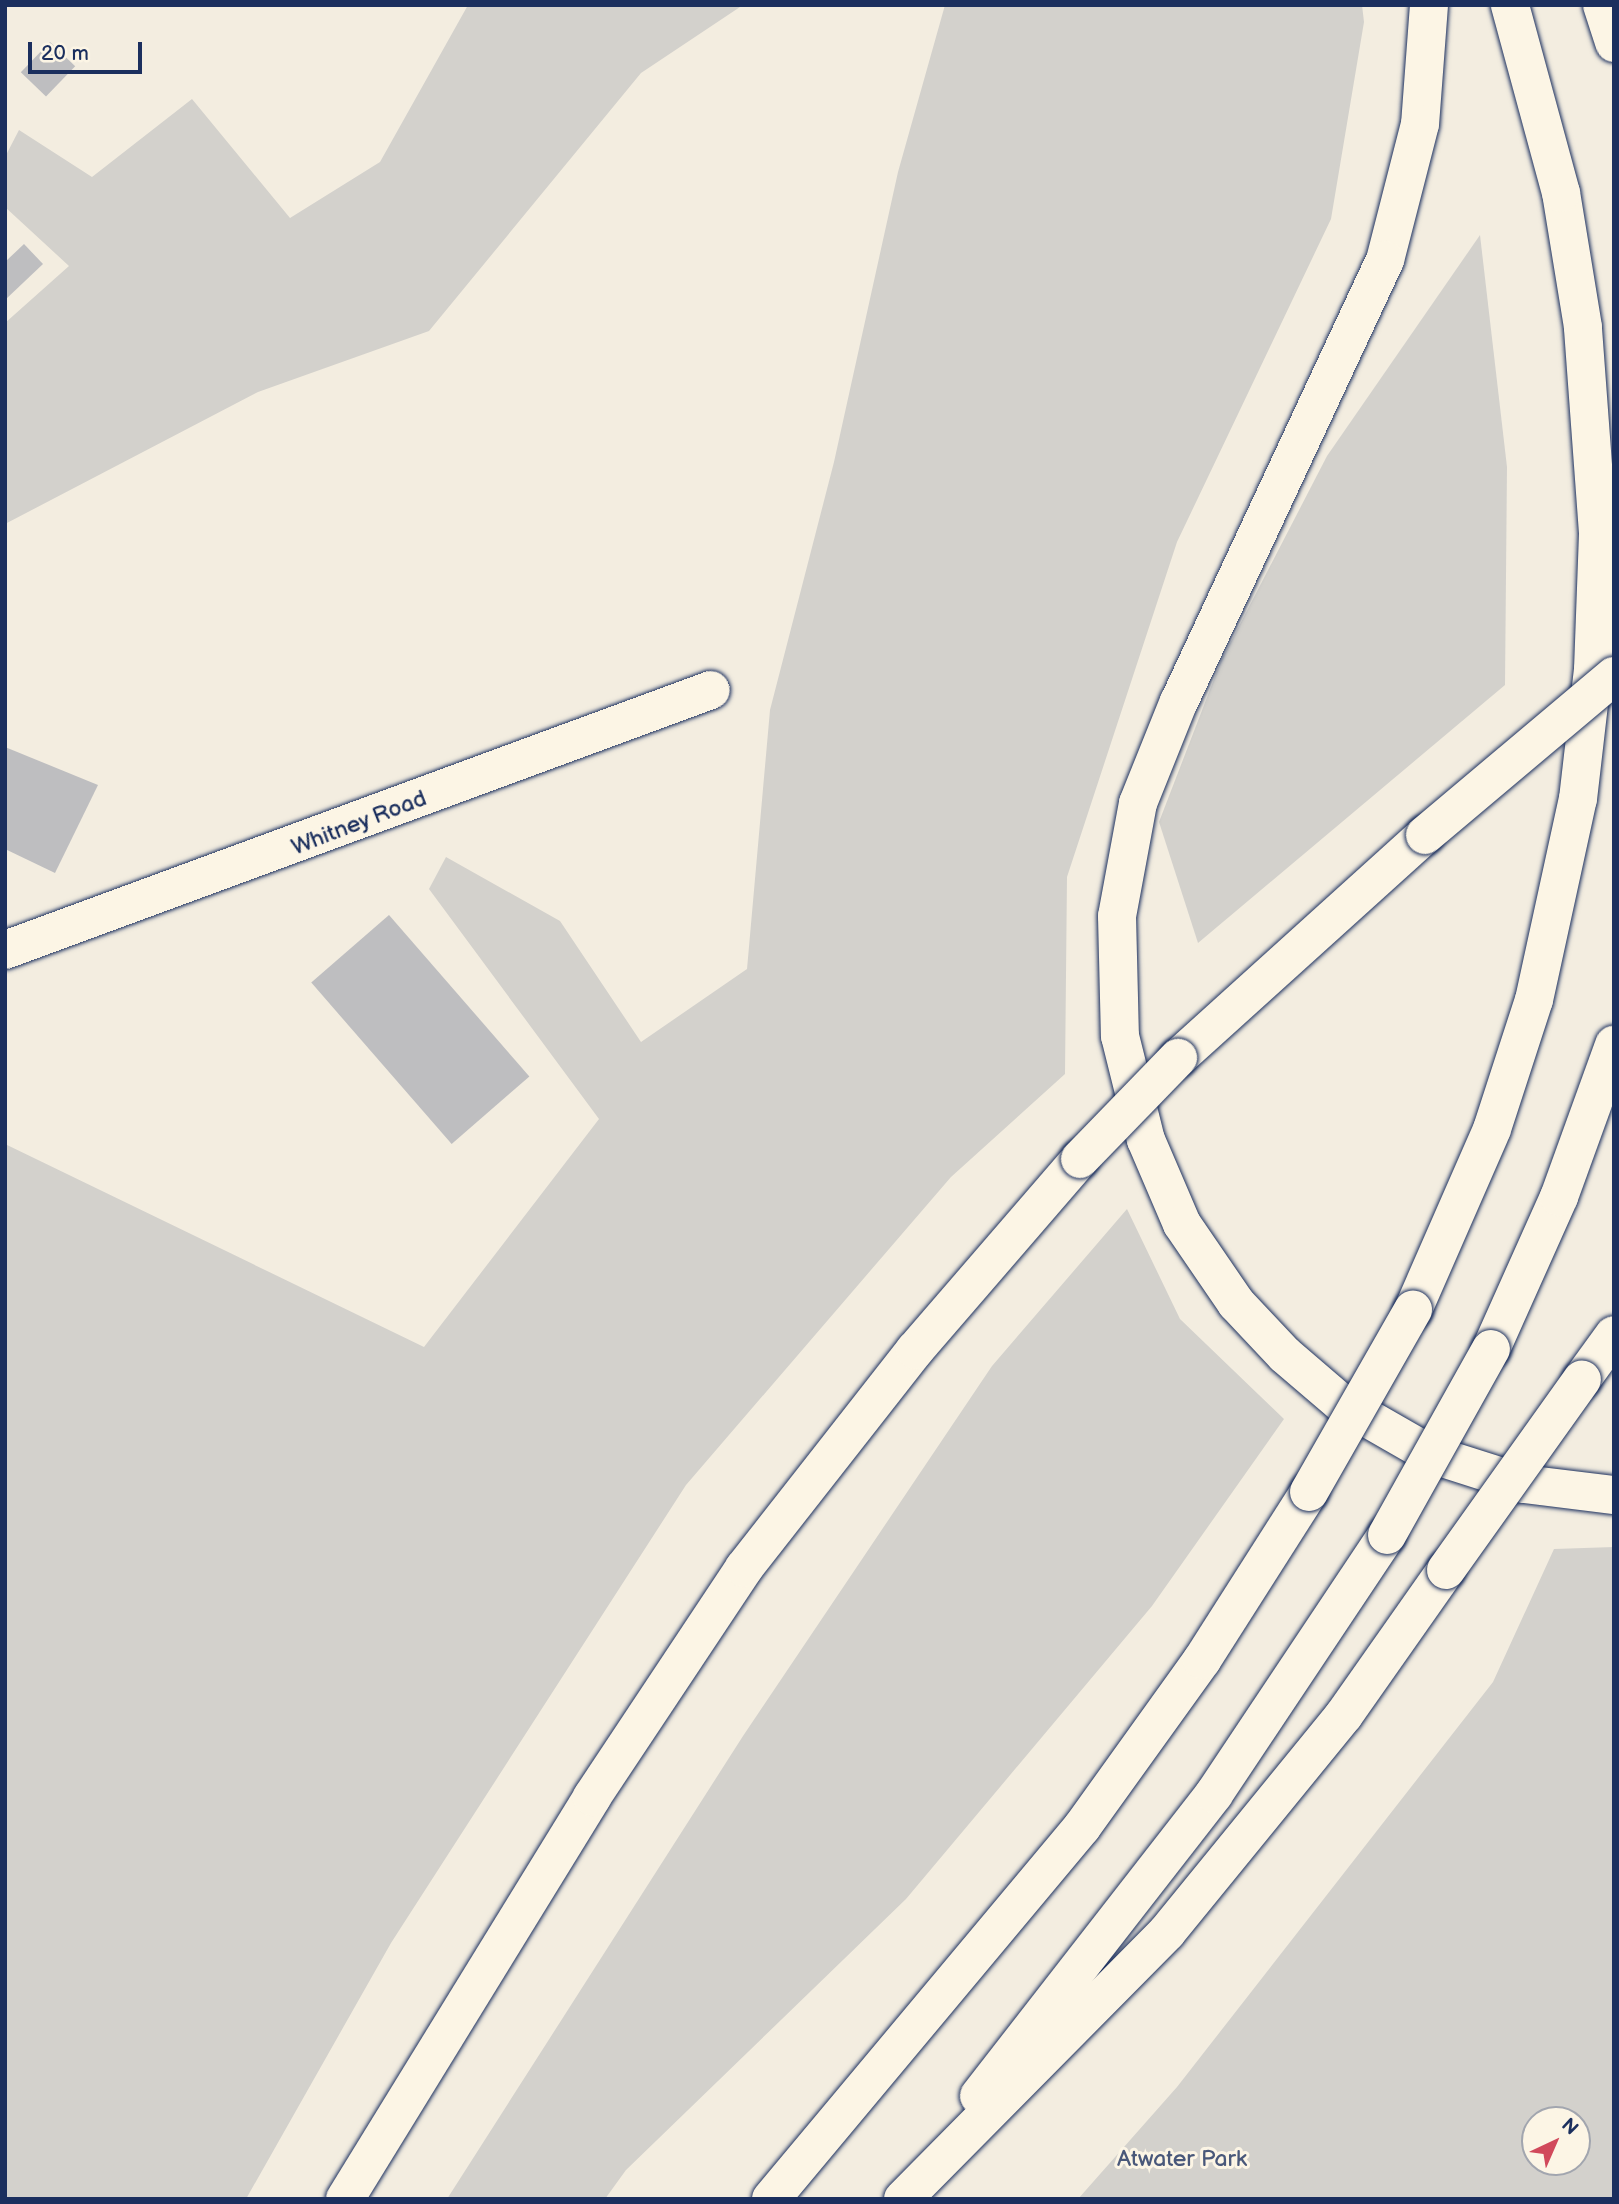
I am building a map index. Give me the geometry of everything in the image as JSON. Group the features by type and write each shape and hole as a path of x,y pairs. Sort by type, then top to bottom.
{"main road":[{"path":"1429,5 1418,136 1385,260 1179,701 1138,803 1117,916 1121,1036 1146,1140 1182,1224 1229,1293 1285,1355 1360,1416 1440,1458 1524,1484 1614,1495"},
{"path":"771,2199 953,1988 1099,1805 1309,1492 1412,1310 1473,1179 1534,1000 1578,799 1593,670 1598,533 1583,327 1553,158 1510,5"},
{"path":"1602,5 1614,43"},
{"path":"345,2199 614,1762 736,1579 828,1457 1080,1158 1178,1058 1425,835 1614,676"},
{"name":"Whitney Road","path":"5,950 711,690"},
{"path":"897,2199 1214,1794 1387,1535 1491,1349 1559,1197 1614,1045"},
{"path":"903,2199 1167,1932 1344,1715 1614,1335"}],"green space":[{"path":"468,5 743,5 641,73 429,331 258,392 5,524 5,323 69,266 5,207 5,157 19,130 92,177 192,99 290,218 380,162"},
{"path":"945,5 1362,5 1364,22 1331,219 1177,542 1067,877 1065,1074 951,1177 686,1485 391,1943 246,2199 5,2199 5,1144 424,1347 599,1119 429,889 446,857 560,921 641,1042 747,969 770,710 834,462 898,172"},
{"path":"1480,235 1507,467 1505,685 1198,943 1159,822 1221,661 1327,456"},
{"path":"1127,1209 1180,1319 1284,1419 1152,1606 906,1899 626,2170 605,2199 447,2199 743,1736 992,1366"},
{"name":"Atwater Park","path":"1614,1547 1614,2199 1078,2199 1177,2087 1493,1682 1554,1549"}],"building":[{"path":"50,42 75,66 46,97 21,72"},
{"path":"24,244 43,264 5,300 5,262"},
{"path":"5,747 98,785 55,873 5,849"},
{"path":"389,915 529,1077 452,1144 311,983"}]}
